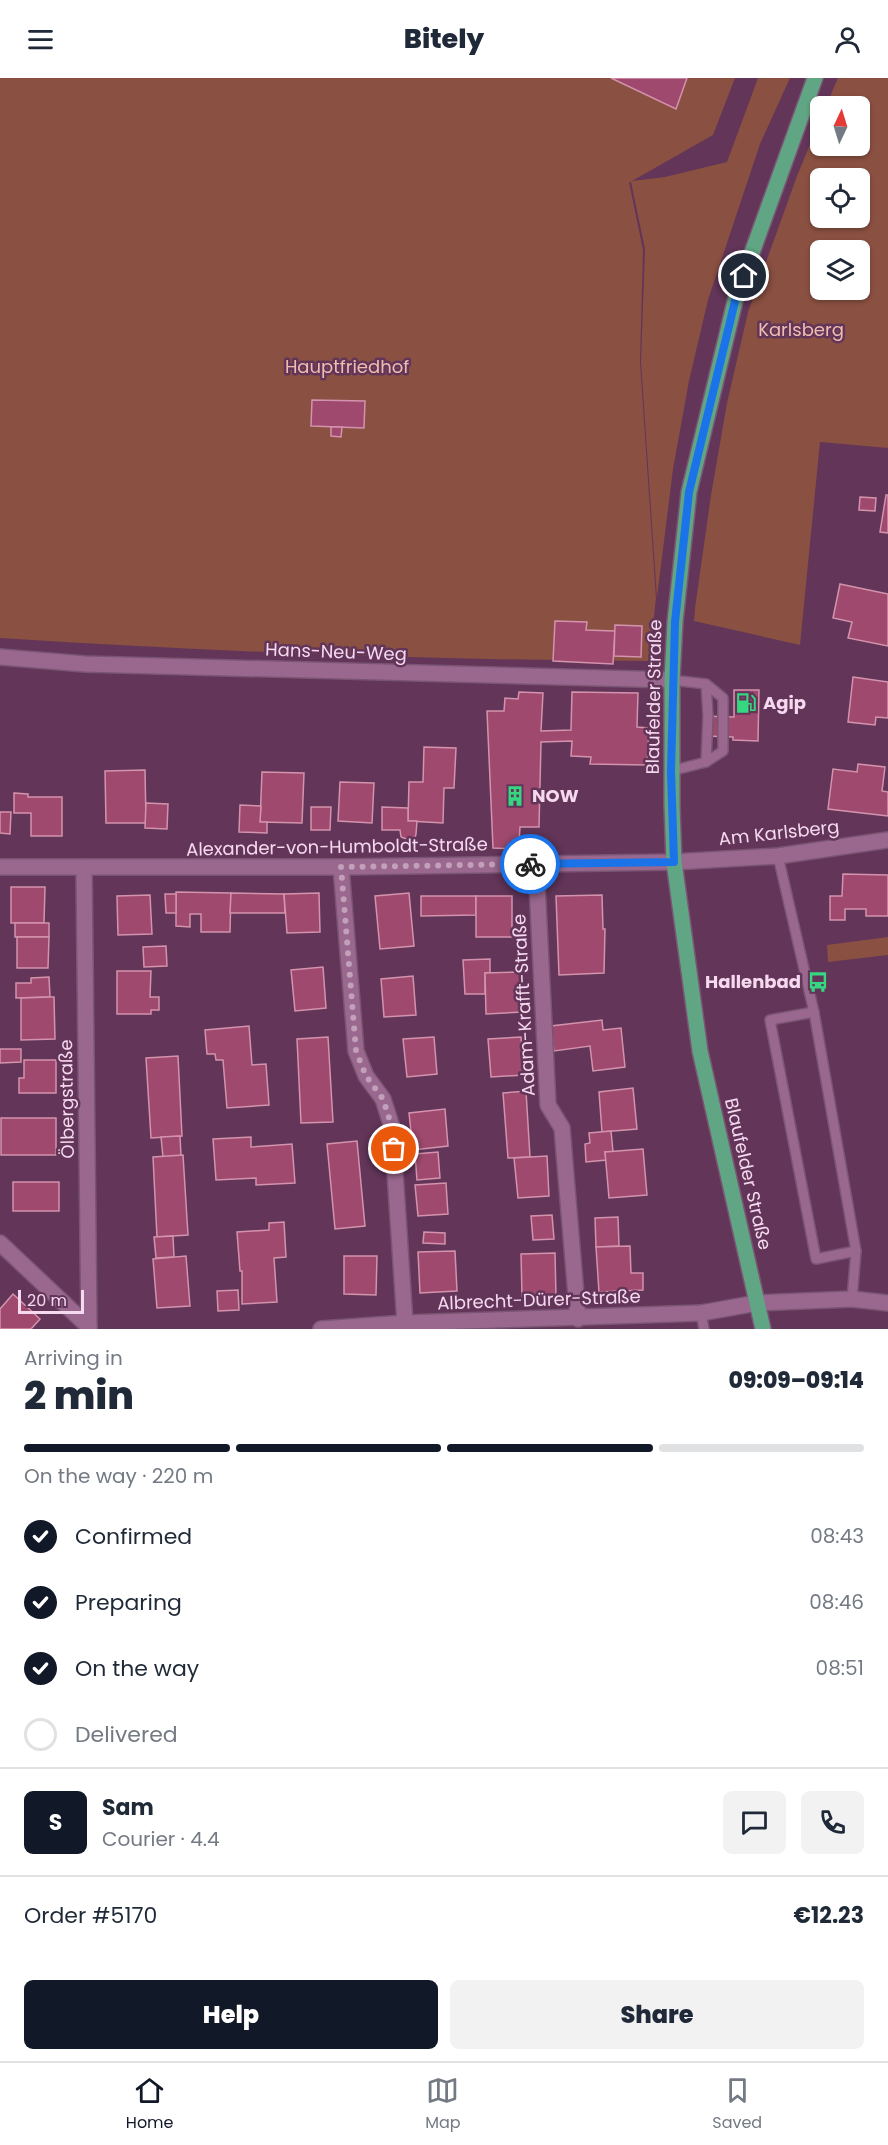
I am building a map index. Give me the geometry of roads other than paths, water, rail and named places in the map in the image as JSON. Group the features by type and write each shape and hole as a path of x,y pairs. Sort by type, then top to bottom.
{"main road":[{"name":"Blaufelder Straße","path":"763,1329 700,1051 674,862 671,771 672,680 675,622 689,492 736,297 815,78"}],"street":[{"name":"Hans-Neu-Weg","path":"0,657 85,664 672,680"},
{"name":"Am Karlsberg","path":"674,862 778,856 888,840"},
{"name":"Alexander-von-Humboldt-Straße","path":"0,867 341,867 674,862"},
{"name":"Adam-Krafft-Straße","path":"536,864 548,1105 562,1128 578,1319"},
{"path":"341,867 356,1051 366,1076 383,1099 392,1127 405,1323"},
{"name":"Ölbergstraße","path":"84,868 89,1328"},
{"path":"0,1243 89,1328"},
{"name":"Albrecht-Dürer-Straße","path":"321,1329 405,1323 578,1319 701,1313 757,1303 852,1299 888,1303"}],"lane":[{"path":"671,771 706,762 723,752 723,698 705,684 672,680"},
{"path":"705,684 708,716 706,762"},
{"path":"778,856 814,1012 856,1251 852,1299"},
{"path":"814,1012 770,1020 816,1259 856,1251"},
{"path":"701,1313 704,1329"}],"place":[{"name":"Agip","path":"746,703"},
{"name":"NOW","path":"515,796"},
{"name":"Hallenbad","path":"818,982"}],"park label":[{"name":"Karlsberg","path":"801,330"},
{"name":"Hauptfriedhof","path":"347,367"}]}
